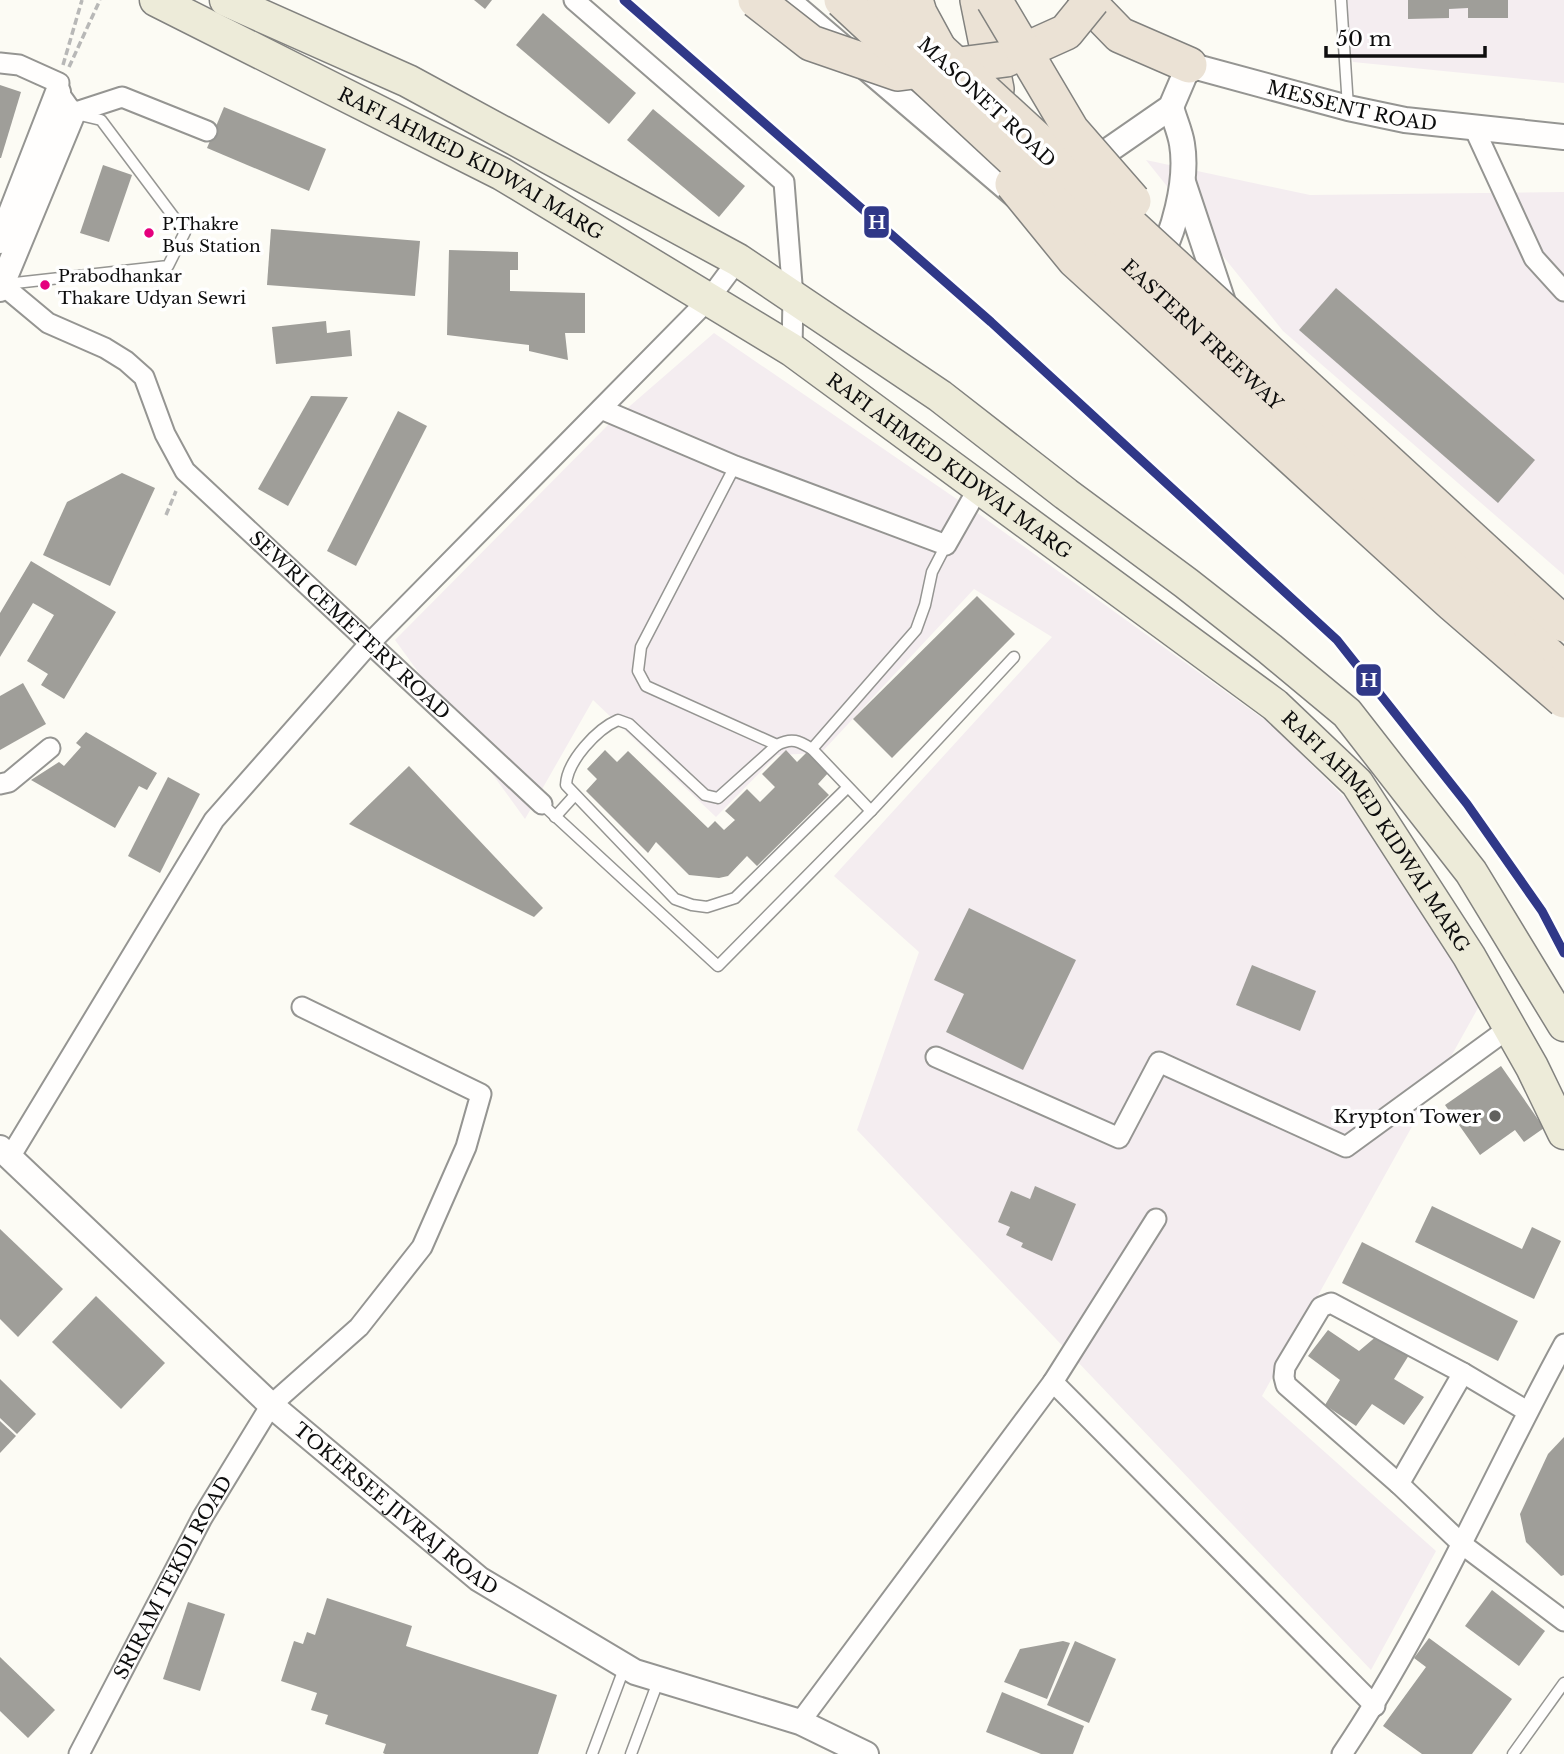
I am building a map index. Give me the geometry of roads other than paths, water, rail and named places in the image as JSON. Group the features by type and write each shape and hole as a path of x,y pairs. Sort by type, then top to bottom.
{"highway":[{"path":"756,0 811,43 898,74 1006,58 1066,32 1092,0"},
{"name":"EASTERN FREEWAY","path":"842,0 1564,670"},
{"name":"EASTERN FREEWAY","path":"885,0 1564,624"},
{"path":"915,0 919,13 1007,176 1075,260 1453,604 1564,700"},
{"path":"978,0 991,57 999,113"},
{"path":"994,0 1071,130 1120,187 1410,470 1441,511"},
{"path":"1086,0 1120,35 1189,65"}],"main road":[{"name":"RAFI AHMED KIDWAI MARG","path":"156,0 502,174 792,350 1275,705 1357,783 1469,956 1532,1067 1564,1133"},
{"path":"226,0 408,81 738,260 940,396 1186,583 1347,713 1471,872 1564,1025"},
{"path":"979,487 1002,444"},
{"path":"1430,896 1471,872"}],"street":[{"path":"574,0 784,182 793,296 792,350"},
{"path":"787,0 1136,296 1408,547 1564,678"},
{"name":"MASONET ROAD","path":"876,0 1564,632"},
{"path":"0,63 19,65 59,87 73,113"},
{"path":"1055,228 1088,196 1094,164 1171,107 1189,65"},
{"name":"MESSENT ROAD","path":"1189,65 1348,108 1405,120 1564,137"},
{"path":"0,241 59,87"},
{"path":"1,285 73,113 122,97 207,131"},
{"path":"1136,296 1159,261 1175,218 1182,178 1182,145 1171,107"},
{"path":"1474,128 1534,258 1564,291"},
{"path":"1182,178 1231,327"},
{"path":"5,1152 214,820 370,643 709,299 738,260"},
{"name":"SEWRI CEMETERY ROAD","path":"1,285 48,323 105,348 144,377 165,434 185,471 549,810"},
{"path":"601,409 735,466 946,545 979,487"},
{"path":"0,784 9,782 50,748"},
{"name":"SRIRAM TEKDI ROAD","path":"79,1754 202,1518 271,1405 359,1327 422,1247 466,1147 481,1094 302,1007"},
{"path":"936,1057 1119,1138 1158,1062 1346,1147 1509,1028"},
{"name":"TOKERSEE JIVRAJ ROAD","path":"5,1152 271,1405 479,1579 635,1672 659,1677 800,1722 866,1754"},
{"path":"800,1722 1053,1382 1156,1219"},
{"path":"1527,1411 1331,1303 1321,1307 1285,1367 1283,1377 1286,1384 1399,1484 1462,1545 1561,1615"},
{"path":"1342,1754 1375,1706 1462,1545 1527,1411 1564,1345"},
{"path":"1399,1484 1462,1373"},
{"path":"1053,1382 1375,1706"}],"lane":[{"path":"1341,0 1348,108"},
{"path":"1,285 168,266 185,232 101,120 73,113"},
{"path":"735,466 641,647 638,671 646,686 777,745"},
{"path":"812,749 916,630 932,572 946,545"},
{"path":"847,788 735,898 707,907 675,899 574,796 566,785 566,774 571,763 607,724 618,720 629,724 705,795 718,798 777,745 789,739 812,749 871,811 1014,657"},
{"path":"549,810 574,796"},
{"name":"SEWRI CEMETERY ROAD","path":"549,810 718,966 871,811"},
{"path":"592,1754 625,1666"},
{"path":"631,1754 659,1677"},
{"path":"1513,1754 1564,1684"}],"place":[{"name":"P.Thakre Bus Station","path":"149,233"},
{"name":"Prabodhankar Thakare Udyan Sewri","path":"45,285"},
{"name":"Krypton Tower","path":"1495,1116"}]}
